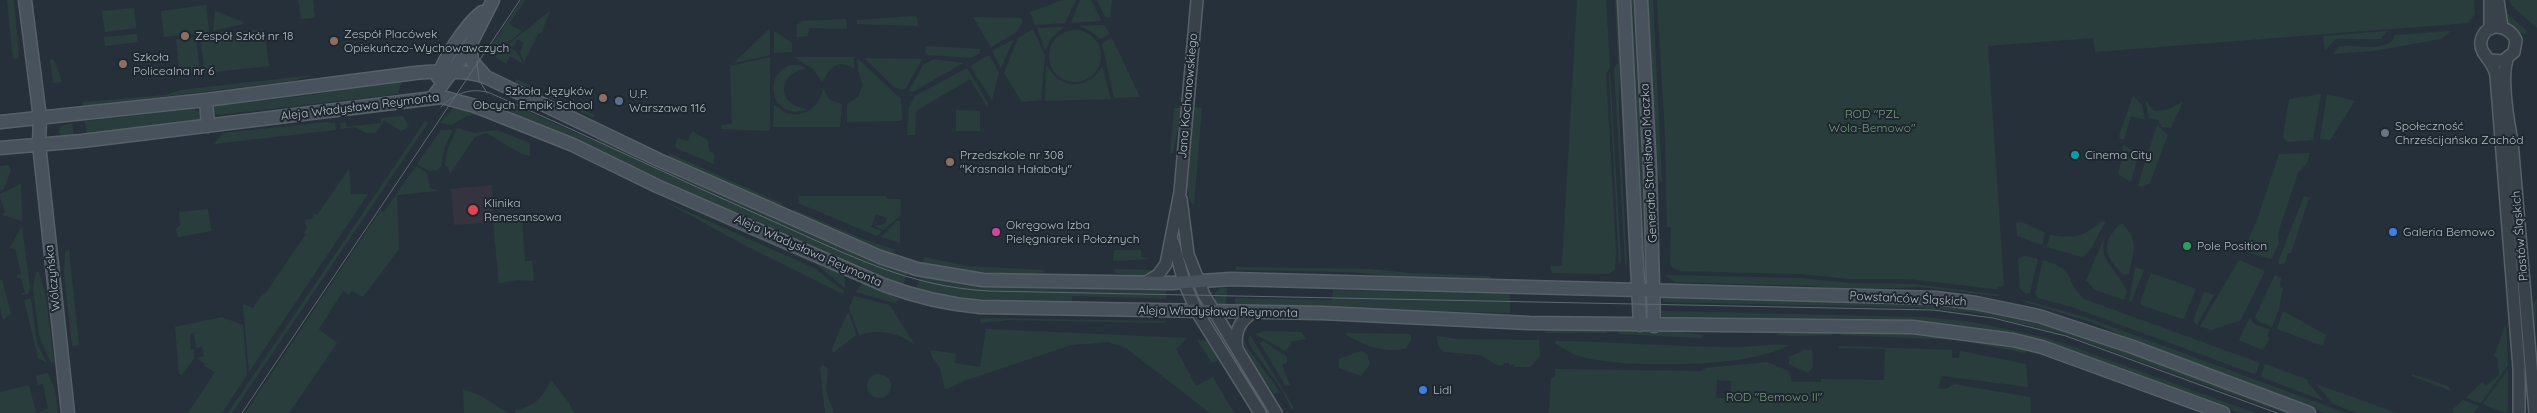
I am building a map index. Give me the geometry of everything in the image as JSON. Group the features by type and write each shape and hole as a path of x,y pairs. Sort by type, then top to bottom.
{"main road":[{"name":"Wólczyńska","path":"25,0 40,118 39,144 68,413"},
{"name":"Generała Stanisława Maczka","path":"1624,0 1640,326"},
{"name":"Generała Stanisława Maczka","path":"1641,0 1654,326"},
{"path":"446,72 470,46 491,4"},
{"path":"433,97 461,37 479,14 491,4"},
{"path":"470,46 469,54 473,64 486,78"},
{"name":"Aleja Władysława Reymonta","path":"0,122 446,72 486,78 659,160 880,257 917,268 983,280 1145,283 1231,279 1638,291"},
{"name":"Aleja Władysława Reymonta","path":"0,148 208,126 433,97 462,102 573,145 658,186 909,295 948,304 980,308 1254,312 1640,326"},
{"path":"206,100 208,126"},
{"name":"Powstańców Śląskich","path":"1638,291 1913,297 1984,304 2039,316 2132,347 2309,413"},
{"path":"1640,326 1808,325 1913,327 1984,336 2042,348 2223,413"}],"street":[{"name":"Jana Kochanowskiego","path":"1197,0 1180,192 1171,235 1184,282 1197,312 1260,413"},
{"name":"Piastów Śląskich","path":"2490,0 2490,29 2483,35 2481,45 2484,54 2491,60 2495,68 2498,95 2519,368 2519,413"},
{"name":"Piastów Śląskich","path":"2498,0 2502,27 2511,32 2516,40 2514,52 2507,60 2505,70 2535,413"},
{"path":"2490,29 2502,27"},
{"path":"2491,60 2498,62 2507,60"},
{"name":"Jana Kochanowskiego","path":"1180,192 1188,254 1199,281 1214,312 1276,413"},
{"path":"1145,283 1158,275 1164,267 1171,235"},
{"path":"1238,352 1236,342 1238,328 1244,319 1254,312"}],"shaded area":[{"name":"Klinika Renesansowa","path":"492,185 493,222 454,225 451,189"}],"green space":[{"path":"7,0 14,0 19,58 13,59"},
{"path":"298,0 313,0 315,18 301,19"},
{"path":"522,0 525,0 509,24 522,31 493,54 488,51"},
{"path":"1063,0 1076,0 1065,23 1035,25 1030,12"},
{"path":"1080,0 1091,0 1100,21 1071,23"},
{"path":"1097,0 1112,0 1110,18 1105,17"},
{"path":"1577,0 1606,0 1610,68 1606,74 1616,251 1615,270 1608,274 1552,273 1550,266 1562,266"},
{"path":"1615,0 1617,0 1620,52 1619,110 1627,265 1625,264 1614,68 1618,63"},
{"path":"1630,0 1635,0 1647,265 1645,265"},
{"path":"1647,0 1653,0 1662,181 1660,182 1656,161"},
{"name":"ROD \"PZL Wola-Bemowo\"","path":"1657,0 2474,0 2475,14 2468,23 2095,52 2093,38 1988,46 2004,285 1995,289 1909,279 1850,279 1800,274 1680,271 1673,268 1670,264 1671,227 1667,227 1665,134"},
{"path":"2509,0 2537,0 2537,28 2512,6"},
{"path":"206,5 209,32 164,37 161,11"},
{"path":"134,8 136,28 105,32 102,11"},
{"path":"215,11 243,22 243,24 213,31"},
{"path":"550,11 542,32 538,34 524,62 520,52 524,43 518,39 513,47 506,46"},
{"path":"2508,14 2526,30 2527,35 2510,25 2504,15"},
{"path":"917,17 918,26 857,24 857,20"},
{"path":"973,17 1021,18 1023,21 1017,32 991,47"},
{"path":"846,19 847,29 809,28 808,36 797,37 797,25 802,21"},
{"path":"1104,25 1110,34 1100,39 1092,32 1080,26"},
{"path":"1064,27 1051,38 1045,51 1037,28"},
{"path":"770,28 770,55 735,63 735,62"},
{"path":"264,29 269,66 205,73 200,36"},
{"path":"1033,29 1045,56 1041,100 1022,102 1004,73 1018,38"},
{"path":"1075,30 1085,32 1093,38 1099,46 1101,56 1099,66 1093,74 1085,80 1075,82 1065,80 1057,74 1051,66 1049,56 1051,46 1057,38 1065,32"},
{"path":"774,31 792,43 792,52 774,53"},
{"path":"2387,31 2381,39 2336,39 2325,50 2323,36"},
{"path":"2451,31 2441,39 2373,51 2333,54 2338,47 2379,47 2386,45 2395,35"},
{"path":"137,34 138,42 105,46 104,37"},
{"path":"196,37 200,73 180,75 176,40"},
{"path":"1111,38 1140,97 1114,98 1102,44"},
{"path":"1013,41 1001,68 992,51"},
{"path":"926,46 980,49 980,53 971,58 928,55 925,52"},
{"path":"505,47 517,52 523,64 510,56 506,64 495,57"},
{"path":"989,55 999,73 992,100 970,66"},
{"path":"770,57 770,131 721,129 722,125 732,124 730,66"},
{"path":"794,57 854,57 854,68 842,64 834,66 822,82 813,69"},
{"path":"864,58 922,59 906,88 902,90 894,87"},
{"path":"53,59 61,82 53,83 50,60"},
{"path":"858,59 901,99 902,119 900,121 847,122 847,104 858,97 863,85 858,71"},
{"path":"934,59 963,63 913,92 909,91 923,65"},
{"path":"790,65 800,65 806,69 796,72 785,83 784,89 790,102 797,107 807,109 796,112 787,110 780,105 775,98 773,89 780,71"},
{"path":"1046,66 1059,80 1065,83 1078,84 1090,80 1099,72 1102,66 1111,99 1045,101"},
{"path":"967,68 988,103 988,108 970,79 916,111 915,135 907,135 909,107 915,96"},
{"path":"1610,72 1621,261 1619,266 1609,74"},
{"path":"313,75 293,81 83,106 83,102 165,95 181,90"},
{"path":"516,79 595,115 594,118 515,82"},
{"path":"402,80 398,94 218,115 213,113 215,106 304,96"},
{"path":"823,89 830,100 842,104 840,127 773,127 774,104 788,113 802,114 816,105"},
{"path":"2321,94 2313,140 2288,142 2283,137 2289,99"},
{"path":"2327,94 2355,101 2330,140 2320,139"},
{"path":"2133,96 2142,105 2145,120 2131,116 2124,139 2120,139 2119,136"},
{"path":"2145,100 2154,111 2167,110 2183,102 2171,128 2162,127 2158,120 2149,118"},
{"path":"495,103 503,107 508,103 595,141 598,135 684,177 804,231 855,253 908,271 902,287 663,182 596,149 493,108"},
{"path":"454,107 480,114 466,116 452,125 440,123"},
{"path":"1193,107 1202,108 1194,205 1187,187 1188,144"},
{"path":"1174,108 1182,108 1173,153 1170,153"},
{"path":"194,109 202,113 199,121 87,135 85,121"},
{"path":"956,110 980,111 980,131 956,131"},
{"path":"403,116 409,127 401,131 384,120 376,133 366,133 355,127 341,129 340,123 346,122 346,127 381,123 381,118"},
{"path":"425,121 428,123 232,413 228,413"},
{"path":"327,122 335,123 336,130 214,144 223,133"},
{"path":"72,123 74,136 62,137 59,132 60,127"},
{"path":"2157,125 2168,135 2150,183 2141,187 2138,185"},
{"path":"457,128 475,133 497,130 530,143 530,156 522,154 486,133 475,137 450,174 448,167 445,165 447,151"},
{"path":"441,130 453,130 445,146 441,166 437,170 429,171 417,164"},
{"path":"692,131 708,140 709,151 714,153 714,164 676,148 675,145 678,138 688,141"},
{"path":"2123,145 2138,155 2131,182 2118,174"},
{"path":"669,153 783,204 779,206 670,159"},
{"path":"2310,153 2307,163 2298,173 2278,233 2279,244 2271,259 2247,252 2245,247 2257,220 2279,154"},
{"path":"8,165 11,170 4,189 0,191 0,166"},
{"path":"416,166 427,173 430,188 438,191 397,195 399,249 363,297 352,291 349,295 343,291 319,329 337,343 289,413 245,413 381,210 384,212"},
{"path":"349,169 351,194 368,194 249,372 243,304 253,308 263,293 265,294 306,234 304,233 307,228 305,220 311,219 315,214 317,215"},
{"path":"21,184 22,221 2,215 5,212 0,197 0,194"},
{"path":"799,196 886,196 887,199 901,199 900,216 883,230 874,226 885,224 887,218 876,214 871,227 882,231 877,236 798,203"},
{"path":"2304,196 2309,198 2291,253 2288,253 2285,263 2279,265 2278,262"},
{"path":"665,198 839,272 845,279 845,288 817,265"},
{"path":"664,201 814,268 844,291 843,294 748,247"},
{"path":"208,209 211,231 178,237 176,229 180,225 179,212"},
{"path":"793,209 863,239 896,250 890,254 793,212"},
{"path":"522,219 525,261 532,261 534,281 517,280 499,283 493,222"},
{"path":"897,221 900,221 900,243 881,237"},
{"path":"2102,221 2106,222 2090,250 2082,257 2047,247 2050,235 2073,237 2084,234"},
{"path":"2022,222 2045,233 2042,245 2017,236 2016,223"},
{"path":"2120,224 2123,224 2132,237 2134,248 2129,274 2123,275 2112,262 2107,250 2109,238"},
{"path":"22,226 30,288 28,294 22,295 25,292 21,278 18,278 17,275 21,274 15,249 10,248"},
{"path":"2107,232 2103,249 2108,263 2127,291 2124,300 2095,290 2086,280"},
{"path":"69,250 79,345 72,346 64,274 65,252"},
{"path":"1114,250 1141,250 1141,257 1152,259 1113,261"},
{"path":"2024,256 2038,259 2030,293 2026,294 2020,289 2018,259"},
{"path":"924,257 966,266 1044,270 1045,272 1014,274 968,271 923,263"},
{"path":"2043,260 2062,268 2084,299 2260,363 2256,373 2254,374 2072,307 2038,298 2035,294"},
{"path":"2239,260 2265,271 2241,320 2211,330 2200,326"},
{"path":"1236,267 1370,269 1410,273 1489,276 1495,281 1435,281 1352,272 1235,270"},
{"path":"2135,267 2144,270 2131,302 2129,301"},
{"path":"1115,269 1157,271 1146,277 1115,273"},
{"path":"36,272 39,272 45,292 54,362 51,363 39,336 33,288"},
{"path":"2151,273 2196,289 2184,318 2182,319 2141,305"},
{"path":"921,274 1166,288 1166,299 1072,296 1072,305 969,301 915,291"},
{"path":"1664,275 1801,278 1850,283 1913,284 2001,295 1920,287 1847,290 1813,286 1675,282"},
{"path":"2275,275 2281,278 2280,287 2283,288 2279,309 2272,327 2258,321 2255,317"},
{"path":"2,279 11,314 3,320 0,308 0,280"},
{"path":"863,283 900,299 895,303 855,292"},
{"path":"1220,288 1227,288 1226,307 1220,306 1215,301 1215,293"},
{"path":"1333,290 1510,294 1510,313 1235,306 1235,298 1332,300"},
{"path":"2204,292 2214,295 2197,325 2194,319"},
{"path":"854,296 890,305 914,344 888,333 874,332 859,335 849,308"},
{"path":"1666,297 1886,301 1957,305 2043,322 2295,413 2284,413 2064,334 1977,313 1921,308 1662,302"},
{"path":"31,298 37,344 47,363 38,358 24,300"},
{"path":"2020,299 2085,317 2346,413 2325,413 2159,352 2094,323"},
{"path":"2537,299 2535,333 2537,395 2531,305"},
{"path":"1661,311 1923,317 1973,322 2043,337 2074,347 2255,413 2239,413 2030,339 1972,327 1888,320 1846,319 1675,321 1663,319"},
{"path":"2283,311 2326,335 2323,346 2277,329"},
{"path":"849,313 856,335 833,353 832,348"},
{"path":"222,317 243,325 247,375 222,413 188,413 215,372 204,366 205,364 197,358 204,356 202,347 196,348 194,333 206,331 192,333 190,337 191,350 194,349 194,359 182,375 179,374 175,327"},
{"path":"2250,317 2254,324 2270,330 2267,336 2270,338 2263,350 2239,340"},
{"path":"980,318 1165,321 1165,323 1007,320 981,323"},
{"path":"2506,324 2508,365 2481,403 2466,398 2482,382 2486,386 2499,375 2498,358 2494,356"},
{"path":"986,329 1187,338 1176,349 1196,386 1213,377 1234,413 1210,413 1126,348 1108,342 1071,345 964,381 945,390 940,368 931,355 931,350 956,354 955,363 980,367"},
{"path":"1543,329 1607,330 1607,333 1545,333"},
{"path":"1619,330 1680,332 1704,335 1701,338 1619,334"},
{"path":"1792,330 1831,332 1833,335 1794,336 1776,334"},
{"path":"1266,331 1301,332 1306,339 1290,342 1291,345 1285,351 1255,334"},
{"path":"1842,332 1913,332 1963,336 2027,349 2025,353 1958,340 1840,335"},
{"path":"1242,333 1247,347 1280,392 1274,394 1250,357 1243,341"},
{"path":"1345,333 1411,334 1411,340 1406,348 1391,350 1365,344"},
{"path":"1250,335 1294,408 1292,410 1282,390 1251,347 1248,341"},
{"path":"1437,336 1456,339 1539,340 1540,356 1530,367 1514,367 1514,364 1509,366 1509,363 1504,363 1503,366 1497,365 1481,355 1444,352 1438,346"},
{"path":"1197,340 1210,341 1221,359 1212,363"},
{"path":"1263,341 1287,357 1287,362 1282,365 1290,385 1286,386 1260,343"},
{"path":"1556,341 1714,347 1789,345 1770,353 1747,358 1690,364 1660,364 1586,358 1555,344"},
{"name":"ROD \"Bemowo II\"","path":"1839,346 1952,350 1952,358 1959,358 1960,351 2026,364 2028,387 1942,376 1938,388 1946,389 1954,384 2030,397 2031,413 1549,413 1551,379 1555,376 1555,369 1701,371 1706,368 1767,362 1789,371 1792,382 1821,382 1821,379 1884,380 1885,349 1839,348","holes":["1717,380 1731,381 1730,398 1716,398"]},
{"path":"1804,350 1812,350 1813,367 1808,373 1789,364 1789,357"},
{"path":"1361,351 1367,354 1370,364 1361,376 1339,368 1339,359"},
{"path":"2265,364 2308,380 2308,383 2324,401 2261,377"},
{"path":"823,365 828,369 826,391 834,413 825,413 820,367"},
{"path":"2508,369 2508,411 2505,413 2483,404"},
{"path":"48,373 55,389 58,413 39,413 48,408 43,384 38,385 36,376"},
{"path":"879,374 888,377 891,386 888,395 879,398 870,395 867,386 870,377"},
{"path":"2412,374 2448,386 2451,391 2412,376"},
{"path":"551,380 569,403 574,413 515,413 515,410 522,409 538,400"},
{"path":"2316,384 2397,413 2357,413 2333,404"},
{"path":"29,385 36,413 0,413 0,392"},
{"path":"463,389 479,395 508,413 464,413"},
{"path":"2463,400 2479,406 2474,413 2454,413 2452,410"}],"tram line":[{"path":"242,413 520,0"},
{"path":"477,61 479,80 487,93"},
{"path":"441,107 452,98 464,92 483,91 490,93 855,258 906,276 960,288 989,291 1933,310 1993,318 2066,336 2277,413"}],"place":[{"name":"Zespół Szkół nr 18","path":"185,36"},
{"name":"Zespół Placówek Opiekuńczo-Wychowawczych","path":"334,41"},
{"name":"Szkoła Policealna nr 6","path":"123,64"},
{"name":"Szkoła Języków Obcych Empik School","path":"603,98"},
{"name":"U.P. Warszawa 116","path":"619,101"},
{"name":"Społeczność Chrześcijańska Zachód","path":"2385,133"},
{"name":"Cinema City","path":"2075,155"},
{"name":"Przedszkole nr 308 \"Krasnala Hałabały\"","path":"950,162"},
{"name":"Klinika Renesansowa","path":"473,210"},
{"name":"Okręgowa Izba Pielęgniarek i Położnych","path":"996,232"},
{"name":"Galeria Bemowo","path":"2393,232"},
{"name":"Pole Position","path":"2187,246"},
{"name":"Lidl","path":"1423,390"}]}
